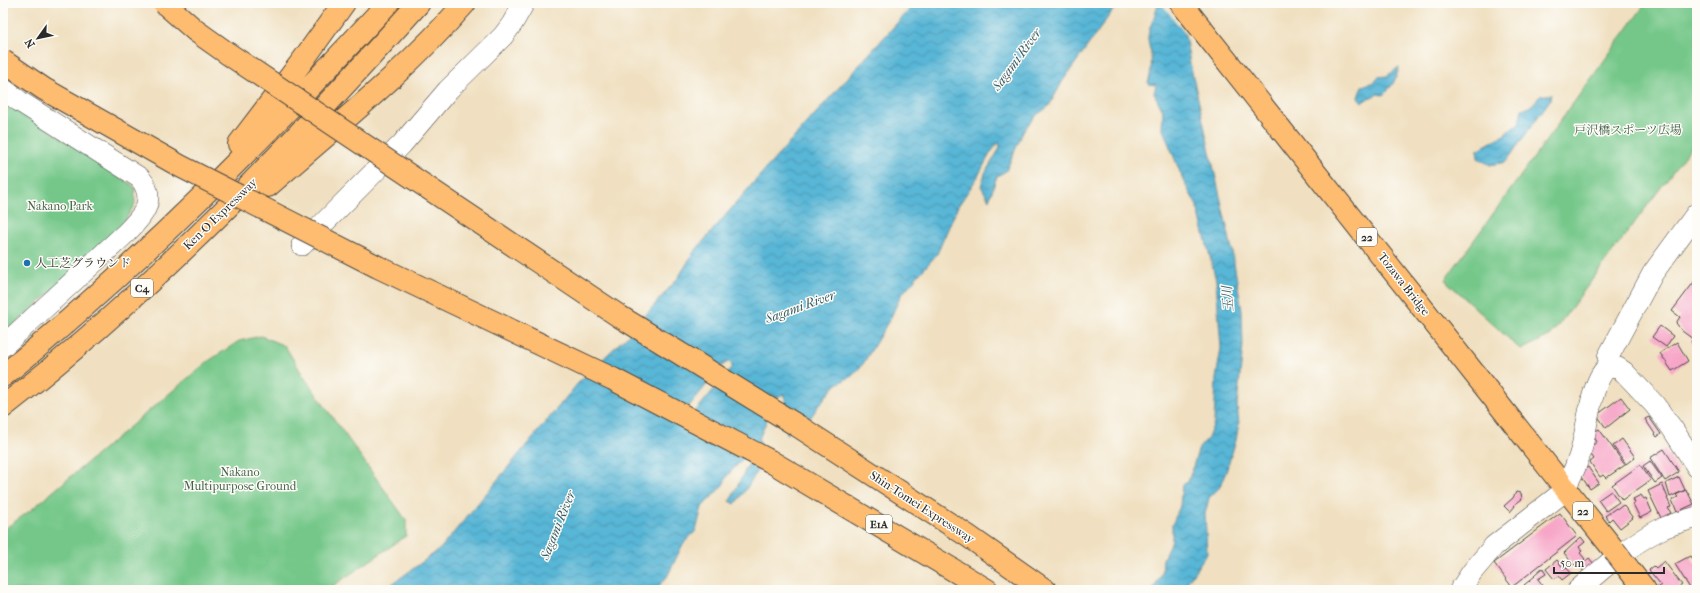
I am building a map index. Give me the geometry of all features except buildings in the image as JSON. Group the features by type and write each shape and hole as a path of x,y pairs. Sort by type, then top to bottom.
{"main road":[{"name":"Shin-Tomei Expressway","path":"164,3 196,31 227,53 613,311 798,426 968,536 1045,590"},
{"path":"189,210 303,60 344,3"},
{"name":"Ken-O Expressway","path":"3,376 115,281 189,210 320,77 388,3"},
{"name":"Ken-O Expressway","path":"3,407 50,370 131,299 274,161 419,3"},
{"path":"50,370 90,342 285,170 354,112 417,53 465,3"},
{"name":"Tozawa Bridge","path":"1182,3 1558,479"},
{"name":"E1A","path":"3,61 44,89 180,166 378,267 613,379 770,461 987,590"},
{"name":"22","path":"1558,479 1645,590"}],"street":[{"path":"302,245 402,144 448,90 502,36 512,24 524,3"},
{"path":"3,89 19,101 140,178 145,183 147,190 147,204 141,217 109,249 3,346"},
{"path":"1460,590 1472,572 1494,546 1557,497 1558,479 1579,457 1595,387 1600,375 1653,273 1697,213"},
{"path":"1608,362 1624,372 1654,404 1672,428 1697,467"},
{"path":"1578,590 1628,549 1645,538 1661,529 1697,517"}],"green space":[{"name":"戸沢橋スポーツ広場","path":"1646,3 1697,3 1697,139 1551,335 1521,350 1445,280"},
{"name":"Nakano Park","path":"3,99 135,187 135,204 118,232 3,335"},
{"name":"Nakano Multipurpose Ground","path":"261,336 285,346 304,377 406,520 406,536 327,590 3,590 3,530 31,510 207,362 239,341"}],"water":[{"name":"Sagami River","path":"915,3 1121,3 1116,6 1062,82 1049,106 1034,117 1023,132 1006,171 997,176 989,200 981,186 985,173 1000,148 999,142 991,152 977,178 958,206 937,254 901,295 891,317 863,364 852,376 837,384 825,397 810,418 787,434 786,401 783,394 776,398 759,439 762,448 761,458 756,473 735,504 730,501 752,457 748,453 727,476 723,485 702,507 696,531 683,544 667,577 655,590 384,590 440,549 579,382 629,334 678,278 694,252 754,182","holes":["728,362 731,363 732,366 730,370 684,425 677,422 724,364"]},
{"name":"玉川","path":"1158,3 1192,3 1182,19 1190,63 1231,245 1242,311 1243,345 1237,406 1239,423 1236,440 1226,472 1219,488 1209,498 1205,514 1207,553 1182,590 1153,590 1162,573 1163,559 1172,540 1172,525 1180,506 1182,485 1188,482 1199,448 1208,438 1214,423 1216,379 1221,348 1216,280 1197,206 1184,182 1162,127 1163,111 1154,93 1156,85 1149,84 1148,82 1151,73 1151,53 1148,35"},
{"path":"1399,67 1394,82 1383,95 1377,94 1362,102 1358,97 1362,86 1374,82 1378,77 1387,76"},
{"path":"1551,94 1550,100 1506,162 1490,165 1478,158 1477,150 1504,135 1519,123 1522,109 1530,107 1540,96"}],"pier":[{"path":"1161,3 1194,3 1185,20 1188,37"}],"place":[{"name":"人工芝グラウンド","path":"27,263"}]}
